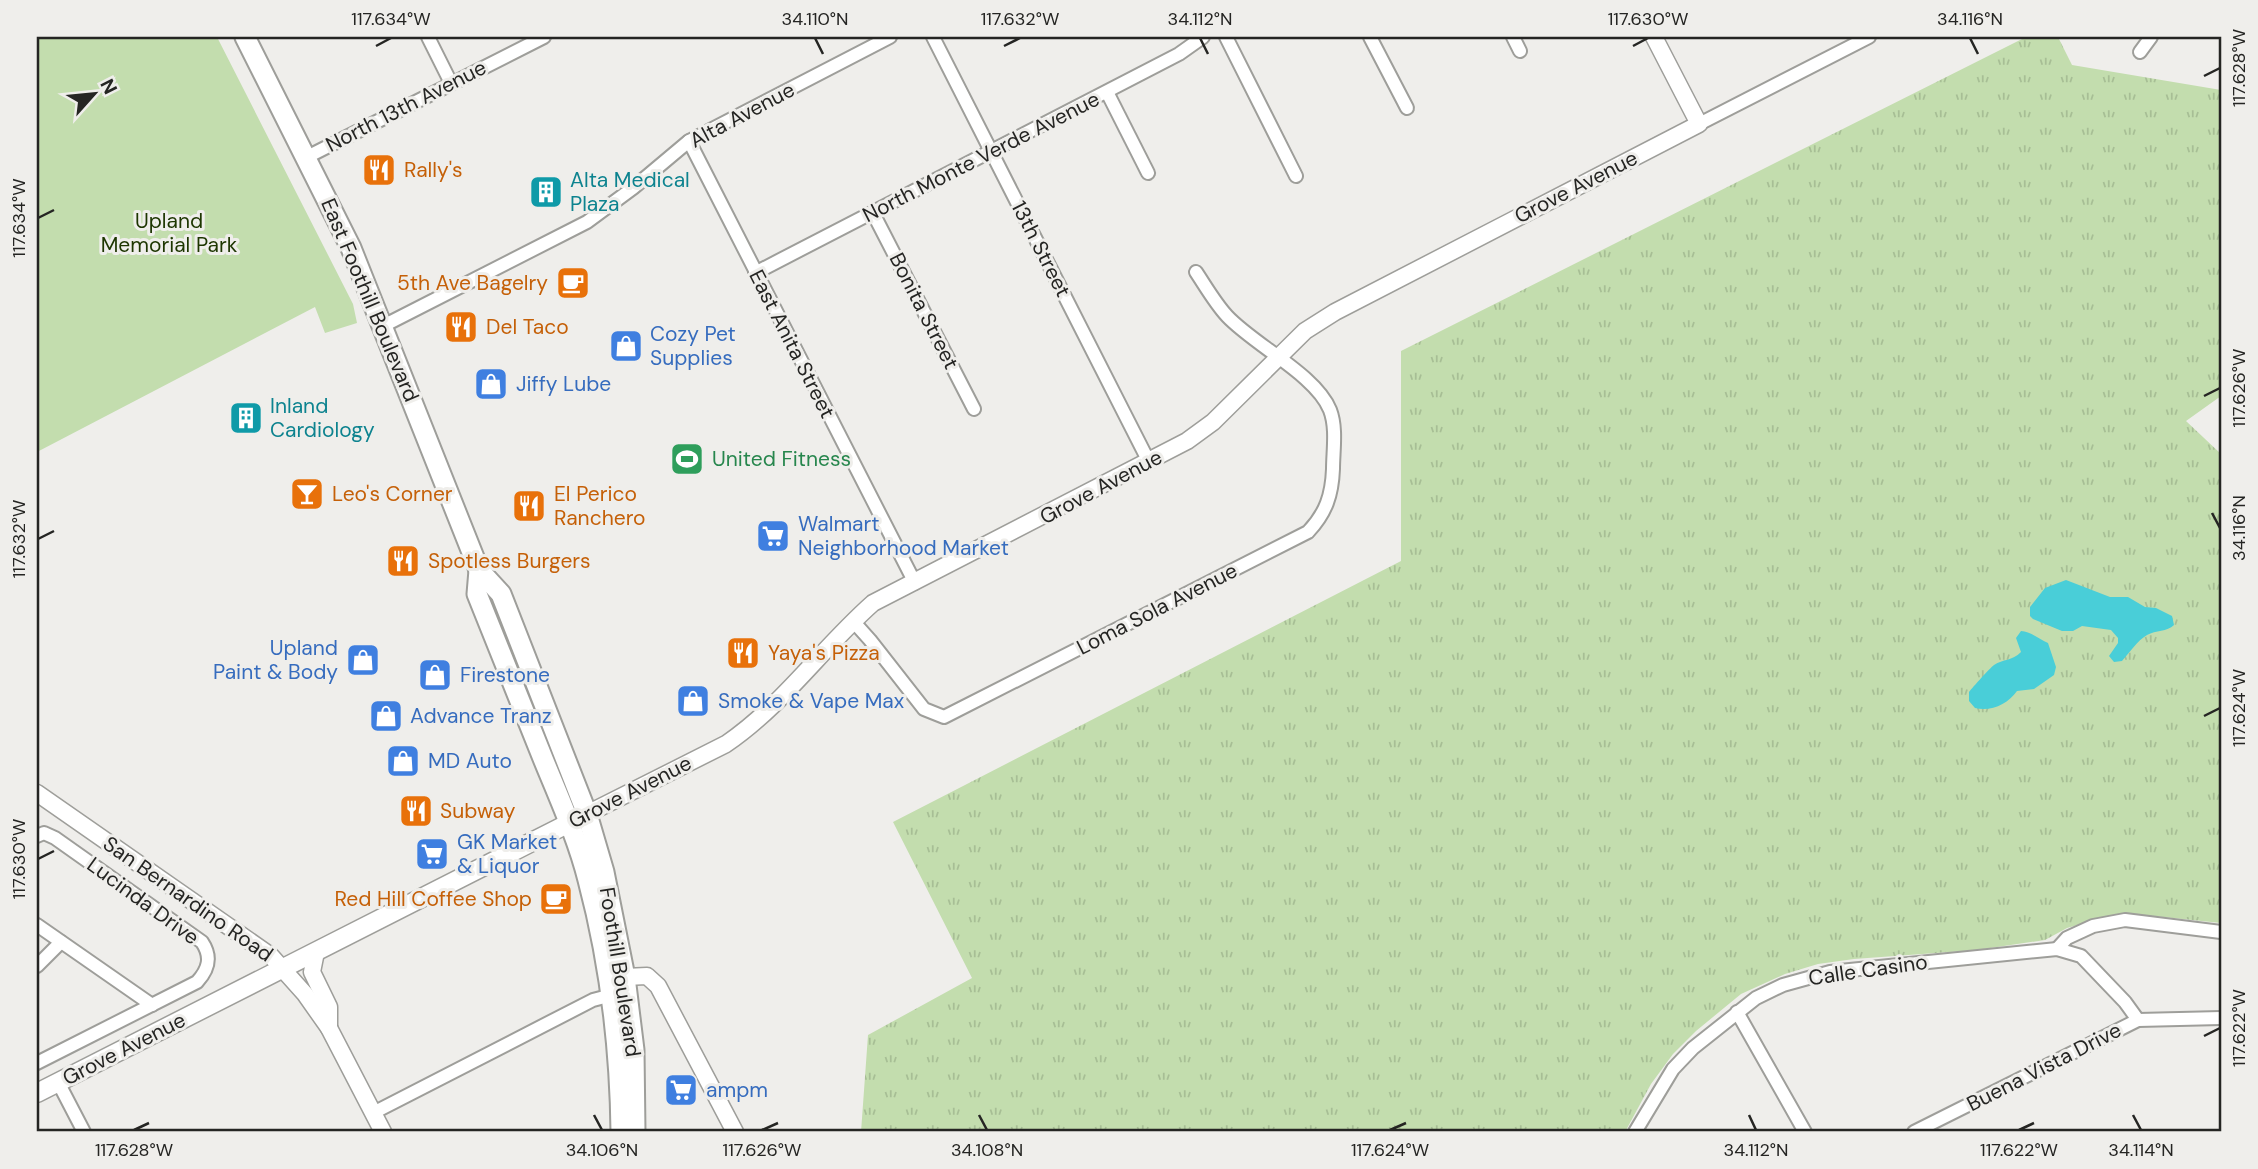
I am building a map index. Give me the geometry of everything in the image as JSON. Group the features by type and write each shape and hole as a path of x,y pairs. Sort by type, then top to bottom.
{"main road":[{"name":"East Foothill Boulevard","path":"245,37 351,248 479,570 501,594 587,814"},
{"name":"East Foothill Boulevard","path":"479,570 477,594 569,823"},
{"name":"Grove Avenue","path":"37,1093 587,814"},
{"name":"Foothill Boulevard","path":"587,814 604,872 625,977 634,1050 635,1132"},
{"name":"Foothill Boulevard","path":"569,823 588,879 612,995 619,1060 621,1132"}],"street":[{"path":"428,37 452,83"},
{"name":"North 13th Avenue","path":"307,157 544,37"},
{"name":"Alta Avenue","path":"383,326 587,222 689,142 890,37"},
{"name":"13th Street","path":"933,37 1149,462"},
{"name":"North Monte Verde Avenue","path":"755,273 1107,92 1179,54 1203,37"},
{"path":"1226,37 1296,176"},
{"path":"1370,37 1407,108"},
{"path":"1513,37 1520,51"},
{"path":"1654,37 1699,124"},
{"name":"Grove Avenue","path":"587,814 726,744 747,729 853,621 877,601 1149,462 1213,422 1305,331 1335,312 1869,37"},
{"path":"2140,52 2151,37"},
{"path":"1107,92 1148,173"},
{"name":"East Anita Street","path":"689,142 915,583"},
{"name":"Bonita Street","path":"873,213 974,409"},
{"name":"Loma Sola Avenue","path":"853,621 924,709 944,717 1308,532 1319,521 1328,505 1332,483 1334,434 1330,411 1316,389 1227,316 1196,272"},
{"name":"San Bernardino Road","path":"37,793 271,956 329,1028 383,1132"},
{"name":"Lucinda Drive","path":"37,836 44,833 55,838 202,942 209,952 209,963 204,975 197,982 37,1063"},
{"path":"2056,949 2067,938 2093,926 2125,920 2221,932"},
{"path":"37,925 152,1004"},
{"path":"37,966 61,943"},
{"name":"Calle Casino","path":"1635,1132 1673,1069 1693,1048 1756,998 1783,985 1830,972 2056,949 2081,956 2125,1002 2138,1020"},
{"path":"316,952 312,972 329,1007 329,1028"},
{"path":"625,977 648,976 658,986 735,1132"},
{"path":"373,1113 593,1000 612,995"},
{"path":"1737,1012 1805,1132"},
{"name":"Buena Vista Drive","path":"1914,1132 2138,1020 2221,1018"},
{"path":"58,1082 84,1132"}],"green space":[{"name":"Upland Memorial Park","path":"37,37 217,37 353,304 357,323 325,333 315,307 37,452"},
{"path":"2026,37 2058,37 2072,65 2221,90 2221,396 2186,421 2221,454 2221,923 2117,914 2067,928 2045,940 1977,950 1854,959 1818,964 1785,974 1741,994 1696,1031 1673,1054 1651,1084 1625,1132 861,1132 868,1035 972,978 893,822 1401,561 1401,351"}],"water":[{"path":"2066,580 2110,597 2128,597 2145,607 2156,608 2172,616 2174,625 2147,635 2122,661 2114,662 2109,656 2118,643 2118,638 2111,630 2082,626 2073,631 2062,631 2030,616 2030,607 2045,588"},
{"path":"2021,631 2048,643 2056,667 2054,675 2034,689 2017,691 1999,706 1975,708 1969,701 1969,692 1994,665 2021,652 2016,638"}],"place":[{"name":"Rally's","path":"379,170"},
{"name":"Alta Medical Plaza","path":"546,192"},
{"name":"5th Ave Bagelry","path":"573,283"},
{"name":"Del Taco","path":"461,327"},
{"name":"Cozy Pet Supplies","path":"626,346"},
{"name":"Jiffy Lube","path":"491,384"},
{"name":"Inland Cardiology","path":"246,418"},
{"name":"United Fitness","path":"687,459"},
{"name":"Leo's Corner","path":"307,494"},
{"name":"El Perico Ranchero","path":"529,506"},
{"name":"Walmart Neighborhood Market","path":"773,536"},
{"name":"Spotless Burgers","path":"403,561"},
{"name":"Yaya's Pizza","path":"743,653"},
{"name":"Upland Paint & Body","path":"363,660"},
{"name":"Firestone","path":"435,675"},
{"name":"Smoke & Vape Max","path":"693,701"},
{"name":"Advance Tranz","path":"386,716"},
{"name":"MD Auto","path":"403,761"},
{"name":"Subway","path":"416,811"},
{"name":"GK Market & Liquor","path":"432,854"},
{"name":"Red Hill Coffee Shop","path":"556,899"},
{"name":"ampm","path":"681,1090"}]}
